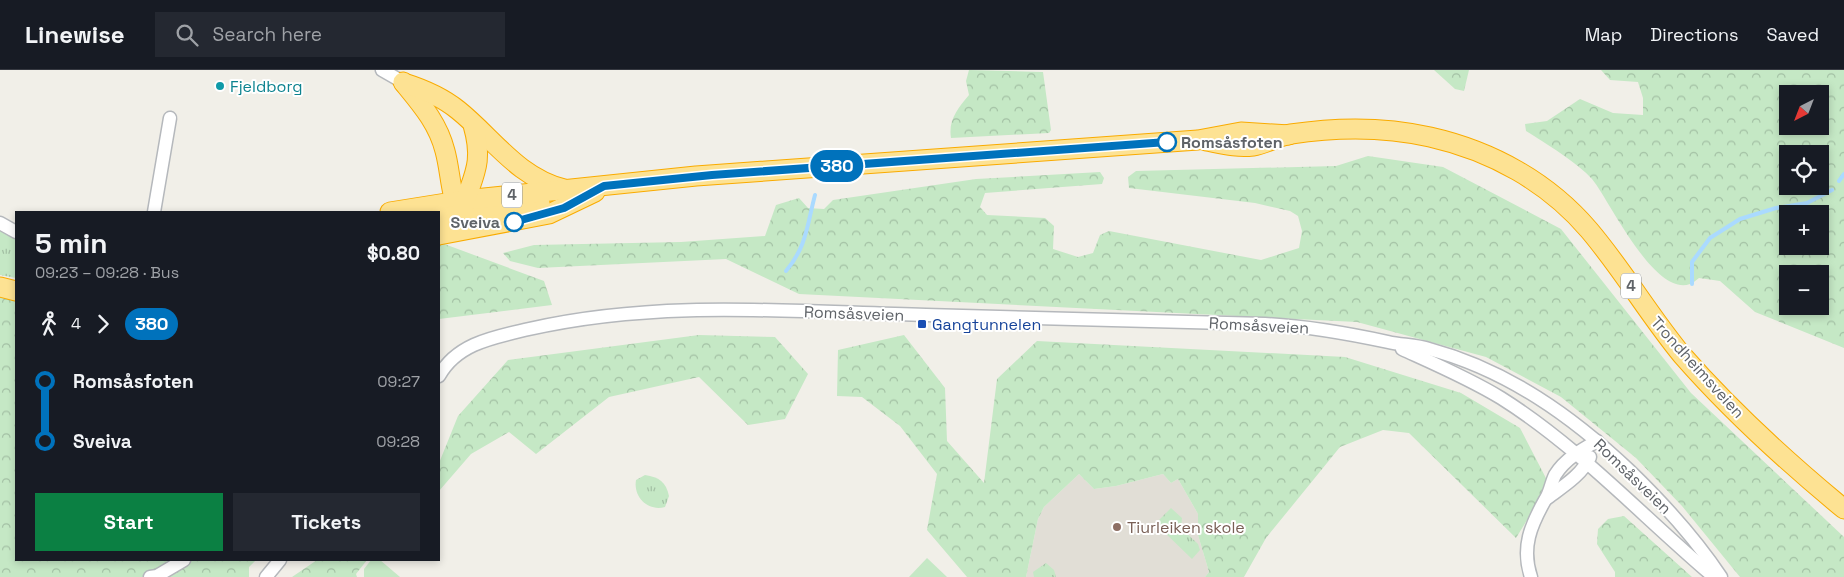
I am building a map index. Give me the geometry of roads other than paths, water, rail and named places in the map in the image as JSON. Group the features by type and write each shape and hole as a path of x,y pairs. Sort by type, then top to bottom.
{"highway":[{"path":"403,82 434,94 450,104 518,167 557,187 571,191"},
{"path":"403,82 422,105 438,132 460,206"},
{"path":"440,217 460,206 478,166 479,152 473,125"},
{"name":"Trondheimsveien","path":"402,211 460,206 604,186 712,175 1198,140 1241,132 1289,135 1372,130 1428,137 1484,154 1530,179 1567,207 1590,231 1655,321 1707,382 1757,432 1844,508"},
{"name":"Trondheimsveien","path":"440,235 548,214 585,198 604,186"},
{"path":"0,287 15,291"}],"street":[{"path":"382,70 403,82"},
{"path":"154,211 170,118"},
{"path":"0,222 15,231"},
{"name":"Romsåsveien","path":"443,361 466,347 554,323 634,312 700,309 1274,325 1322,328 1388,343 1427,348 1452,356 1504,378 1555,408 1597,441 1672,514 1705,552 1721,577"},
{"name":"Romsåsveien","path":"1388,343 1501,398 1586,464 1714,577"},
{"path":"1531,577 1527,560 1527,540 1532,522 1546,499 1555,476 1574,454 1597,441"},
{"path":"1546,499 1565,485 1586,464 1597,441"},
{"path":"150,577 157,576 182,561"},
{"path":"266,577 279,561"}],"waterway":[{"path":"1839,181 1844,174"},
{"path":"1692,284 1692,262 1710,238 1740,219 1776,208 1807,203 1832,190"},
{"path":"786,271 802,244 815,195"}],"place":[{"name":"Fjeldborg","path":"220,86"},
{"name":"Romsåsfoten","path":"1167,142"},
{"name":"Sveiva","path":"514,222"},
{"name":"Gangtunnelen","path":"922,324"},
{"name":"Tiurleiken skole","path":"1117,527"}]}
